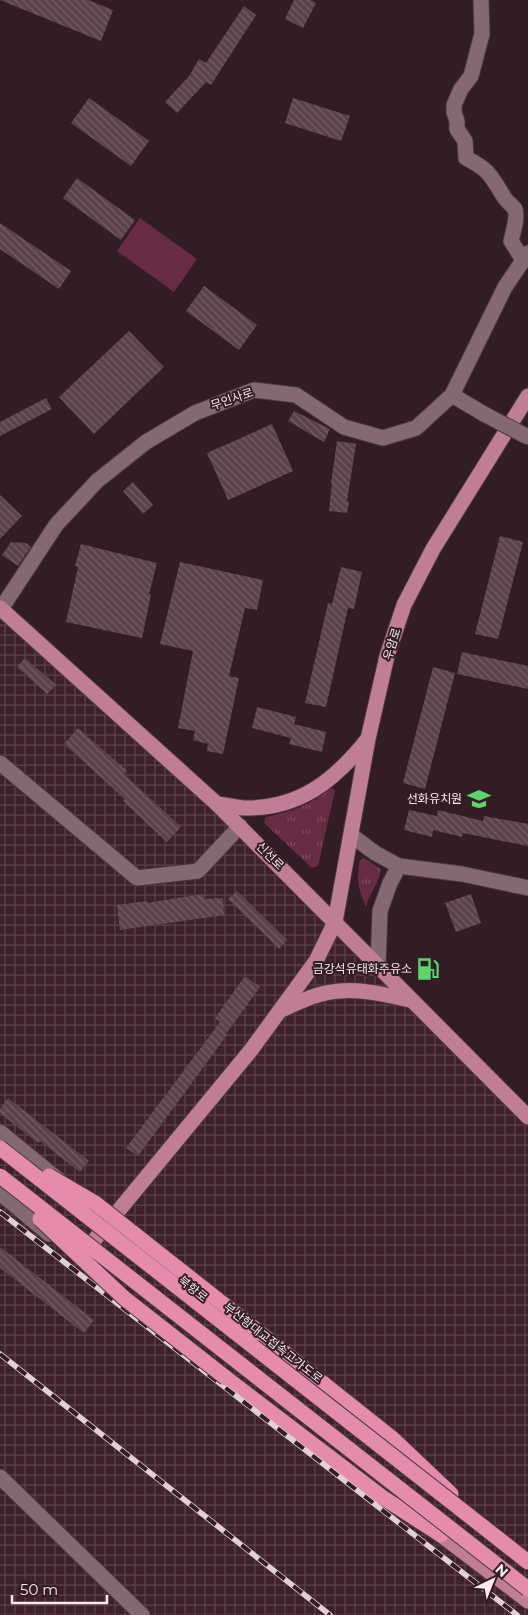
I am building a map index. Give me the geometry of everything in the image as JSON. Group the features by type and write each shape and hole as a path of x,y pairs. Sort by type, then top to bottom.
{"highway":[{"path":"0,1147 94,1203 392,1438 463,1506"},
{"name":"부산항대교접속고가도로","path":"0,1147 528,1562"},
{"path":"0,1178 124,1298 382,1497 441,1535"},
{"path":"0,1178 528,1589"}],"main road":[{"name":"우암로","path":"80,1258 251,1050 316,962 335,922 368,738 387,656 404,605 433,549 528,396"},
{"name":"신선로","path":"0,608 240,826 410,1000 528,1117"},
{"path":"217,804 243,808 270,807 290,802 324,784 349,763 368,738"},
{"path":"282,1009 306,998 339,991 365,991 410,1000"},
{"name":"북항로","path":"463,1506 528,1558"},
{"path":"441,1535 528,1601"}],"street":[{"path":"481,0 482,34 471,76 461,89 454,105 454,112 457,129 464,141 466,158 477,162 491,174 505,200 515,210 516,215 511,241 526,256"},
{"name":"무인사로","path":"0,608 56,525 97,481 146,442 195,412 254,390 296,395 344,426 383,438 416,428 452,395 505,287 526,256"},
{"path":"452,395 528,437"},
{"path":"0,762 137,878 198,871 240,826"},
{"path":"351,835 375,853 399,866 462,874 528,888"},
{"path":"378,966 380,912 390,883 399,866"},
{"name":"북항로","path":"0,1132 463,1506"},
{"path":"0,1193 80,1258 441,1535"},
{"path":"0,1477 142,1615"}],"shaded area":[{"path":"0,608 217,804 528,1117 528,1615 0,1615"}],"green space":[{"path":"140,218 197,259 174,292 117,251"},
{"path":"331,788 335,790 318,866 312,868 264,823 266,817 301,807"},
{"path":"364,858 381,869 366,906 358,879 360,860"}],"building":[{"path":"0,0 88,0 113,10 101,41"},
{"path":"294,0 311,0 316,3 303,28 285,19"},
{"path":"244,6 256,15 211,85 206,82 177,113 165,102 189,76 199,59 206,63"},
{"path":"89,98 149,141 131,166 71,123"},
{"path":"293,98 350,116 341,141 285,123"},
{"path":"77,178 135,220 121,240 63,198"},
{"path":"0,223 71,271 59,289 0,249"},
{"path":"204,286 257,325 239,350 186,311"},
{"path":"129,331 164,367 94,434 59,397"},
{"path":"46,398 52,409 0,436 0,422"},
{"path":"294,411 330,429 324,442 288,421"},
{"path":"272,424 293,471 228,500 207,453"},
{"path":"337,441 356,444 347,501 349,502 347,513 329,511"},
{"path":"133,482 153,505 143,514 123,491"},
{"path":"0,495 22,516 0,539"},
{"path":"500,536 523,542 498,639 475,634"},
{"path":"11,542 26,543 31,547 18,566 2,555"},
{"path":"81,544 157,563 149,594 151,595 142,638 66,622 78,567 75,566"},
{"path":"180,562 263,580 257,610 245,608 229,676 239,678 223,754 207,751 208,744 193,740 195,731 178,728 193,651 160,644"},
{"path":"341,567 362,572 354,609 348,608 326,707 305,703 328,603 332,604"},
{"path":"462,652 528,666 528,689 457,674"},
{"path":"25,658 56,685 47,694 17,667"},
{"path":"433,667 455,673 425,789 403,783"},
{"path":"257,707 296,717 294,724 326,732 322,752 289,744 291,738 252,728"},
{"path":"78,728 127,771 124,774 181,827 167,842 123,801 125,799 64,744"},
{"path":"409,810 437,816 438,810 483,821 484,816 528,824 528,846 463,833 462,837 433,830 432,837 404,830"},
{"path":"237,891 287,940 279,949 228,899"},
{"path":"203,894 204,899 223,898 224,915 120,930 117,905 147,901 147,903"},
{"path":"471,894 481,923 456,932 445,903"},
{"path":"245,976 260,987 138,1156 126,1148 220,1022 215,1018"},
{"path":"8,1098 89,1161 80,1172 40,1141 38,1143 0,1113 0,1109"},
{"path":"0,1247 94,1320 84,1333 0,1268"}],"railway":[{"path":"0,1212 517,1615"},
{"path":"0,1354 330,1615"}],"place":[{"name":"선화유치원","path":"479,799"},
{"name":"금강석유태화주유소","path":"428,969"}]}
